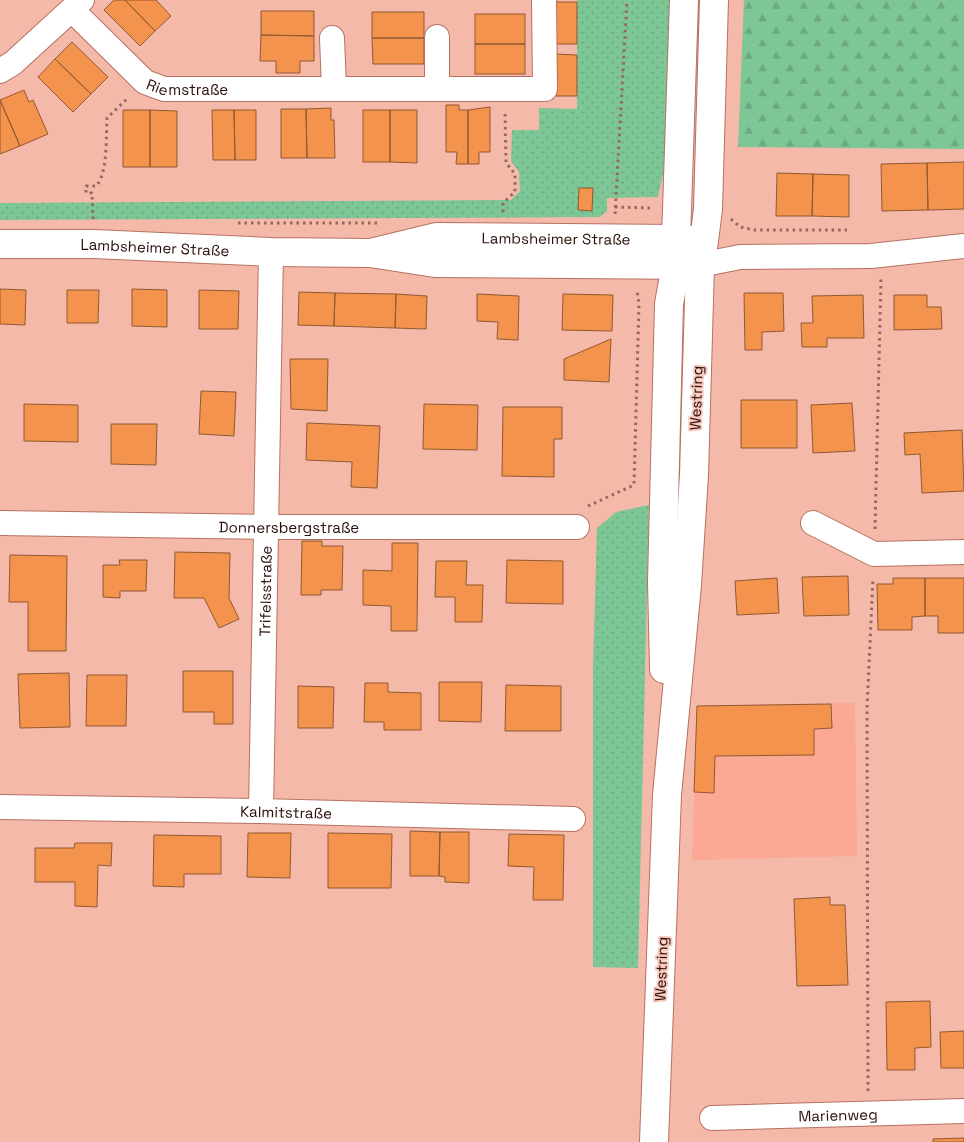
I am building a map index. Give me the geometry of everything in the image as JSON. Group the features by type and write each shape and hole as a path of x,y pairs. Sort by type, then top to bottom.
{"main road":[{"name":"Westring","path":"684,0 689,253"},
{"name":"Westring","path":"654,1142 667,795 662,582 669,304 708,210 714,0"},
{"name":"Lambsheimer Straße","path":"0,244 94,244 271,252 370,253 436,237 689,253"}],"street":[{"name":"Riemstraße","path":"77,5 145,82 164,89 545,89 544,0"},
{"path":"0,71 13,63 77,5"},
{"path":"437,37 437,88"},
{"path":"332,38 334,88"},
{"name":"Lambsheimer Straße","path":"689,253 740,257 871,256 964,246"},
{"name":"Trifelsstraße","path":"261,811 271,252"},
{"name":"Donnersbergstraße","path":"0,523 265,527 577,527"},
{"path":"813,523 874,554 964,552"},
{"name":"Kalmitstraße","path":"0,808 261,811 573,819"},
{"name":"Marienweg","path":"712,1118 964,1111"}],"path":[{"path":"610,218 614,214 615,207 627,0"},
{"path":"93,225 92,193 86,193 86,186 96,186 100,182 106,155 107,118 145,82"},
{"path":"503,213 503,203 515,192 515,174 506,163 504,89"},
{"path":"615,207 635,207"},
{"path":"728,215 740,226 755,230 849,230"},
{"path":"232,223 387,222"},
{"path":"868,1114 867,709 874,554 881,273"},
{"path":"577,527 589,504 634,485 639,304"}],"shaded area":[{"path":"855,703 857,856 692,860 697,706"}],"green space":[{"path":"577,0 673,0 666,160 658,197 607,198 607,211 600,217 0,220 0,203 511,200 520,191 519,172 511,161 512,130 539,130 539,108 577,109"},
{"path":"744,0 964,0 964,149 738,147"},
{"path":"649,505 638,968 593,967 593,667 597,528 616,512"}],"building":[{"path":"114,0 125,0 155,31 140,46 104,10"},
{"path":"125,0 156,0 171,16 155,31"},
{"path":"556,2 577,2 577,44 556,44"},
{"path":"261,11 314,11 314,36 261,35"},
{"path":"372,12 424,12 424,38 372,38"},
{"path":"475,14 525,14 525,44 475,44"},
{"path":"261,35 314,36 314,61 300,61 300,73 276,73 276,61 260,61"},
{"path":"372,38 424,38 424,64 373,64"},
{"path":"72,42 108,77 91,94 55,59"},
{"path":"475,44 525,44 525,74 475,74"},
{"path":"556,54 577,55 577,96 556,96"},
{"path":"55,59 91,94 73,112 38,77"},
{"path":"24,90 29,102 33,100 48,134 20,146 0,100"},
{"path":"0,100 20,146 0,154"},
{"path":"446,105 459,105 459,110 468,110 468,164 456,164 457,152 446,152"},
{"path":"490,107 490,152 479,152 479,164 468,164 468,110"},
{"path":"331,108 331,120 334,120 335,158 307,158 306,109"},
{"path":"281,109 306,109 307,158 281,158"},
{"path":"123,110 150,110 150,167 123,167"},
{"path":"150,110 177,111 177,167 150,167"},
{"path":"212,110 234,110 235,160 213,160"},
{"path":"234,110 256,110 256,160 235,160"},
{"path":"363,110 390,110 390,162 363,162"},
{"path":"390,110 417,110 417,163 390,162"},
{"path":"964,162 964,209 928,210 927,163"},
{"path":"927,163 928,210 882,211 881,164"},
{"path":"777,173 813,174 812,216 776,216"},
{"path":"813,174 849,175 849,217 812,216"},
{"path":"579,188 593,188 592,211 578,210"},
{"path":"0,289 26,290 25,325 0,324"},
{"path":"132,289 167,290 167,327 132,326"},
{"path":"67,290 99,290 98,323 67,323"},
{"path":"199,290 239,291 238,329 199,329"},
{"path":"299,292 335,293 334,326 298,325"},
{"path":"335,293 396,294 395,328 334,326"},
{"path":"744,293 783,293 784,331 762,332 762,350 745,350"},
{"path":"396,294 427,296 426,329 395,328"},
{"path":"477,294 519,296 518,340 497,339 498,322 477,321"},
{"path":"563,294 613,295 612,331 562,330"},
{"path":"863,295 864,338 827,338 827,347 802,347 801,323 813,323 812,296"},
{"path":"894,295 927,295 927,307 941,307 942,329 894,330"},
{"path":"611,339 609,382 564,380 564,359"},
{"path":"290,359 328,359 327,411 291,409"},
{"path":"201,391 236,392 234,436 199,434"},
{"path":"741,400 797,400 797,448 741,448"},
{"path":"852,403 855,451 813,453 811,405"},
{"path":"24,404 78,405 78,442 24,441"},
{"path":"424,404 478,405 477,450 423,449"},
{"path":"503,407 562,407 562,439 554,439 554,477 502,476"},
{"path":"307,423 380,426 377,488 351,487 352,462 306,460"},
{"path":"111,424 157,424 156,465 111,464"},
{"path":"962,430 964,491 922,493 920,454 905,455 904,433"},
{"path":"302,541 322,541 322,546 343,546 342,590 321,590 321,595 301,595"},
{"path":"392,543 418,543 417,631 391,631 391,606 363,605 363,570 392,571"},
{"path":"175,552 230,553 229,598 239,619 219,628 204,598 174,598"},
{"path":"10,555 67,556 66,651 28,651 28,602 9,602"},
{"path":"119,560 147,560 146,591 120,591 120,598 103,597 103,565 120,565"},
{"path":"507,560 563,561 563,604 506,603"},
{"path":"436,561 467,561 466,585 483,585 482,622 455,622 455,597 435,597"},
{"path":"848,576 849,615 804,616 802,577"},
{"path":"777,578 779,613 737,615 735,581"},
{"path":"893,578 925,578 925,616 912,617 912,630 878,630 877,584 893,584"},
{"path":"925,578 964,578 964,633 938,633 938,616 925,616"},
{"path":"183,671 233,671 233,724 214,724 214,712 183,712"},
{"path":"69,673 70,727 20,728 18,674"},
{"path":"87,675 127,675 126,726 86,726"},
{"path":"439,682 482,682 481,722 439,721"},
{"path":"365,683 388,683 388,692 421,693 421,730 384,730 384,722 364,722"},
{"path":"506,685 561,686 561,731 505,731"},
{"path":"298,686 334,687 333,728 298,728"},
{"path":"831,704 832,728 814,729 814,755 715,756 714,793 694,792 697,706"},
{"path":"410,831 440,832 439,876 410,876"},
{"path":"440,832 469,832 469,883 445,882 445,877 439,876"},
{"path":"248,833 291,833 290,878 247,877"},
{"path":"328,833 392,834 391,888 328,888"},
{"path":"509,834 564,835 563,900 533,900 534,867 508,866"},
{"path":"154,835 221,836 221,874 184,874 184,887 153,886"},
{"path":"75,843 112,843 111,866 98,865 97,907 75,906 75,882 35,882 35,848 74,848"},
{"path":"830,897 830,905 845,905 848,985 797,986 794,899"},
{"path":"930,1001 931,1047 915,1048 915,1070 887,1070 886,1002"},
{"path":"964,1031 964,1068 941,1068 940,1032"},
{"path":"964,1138 964,1142 933,1142 933,1139"}]}
